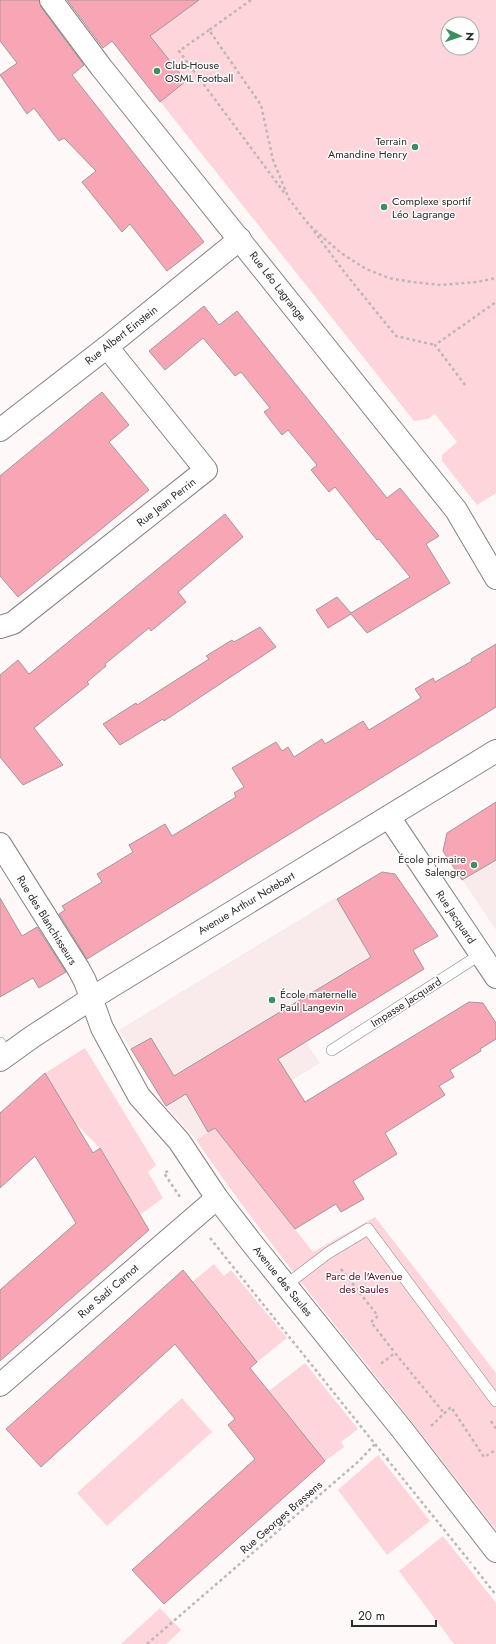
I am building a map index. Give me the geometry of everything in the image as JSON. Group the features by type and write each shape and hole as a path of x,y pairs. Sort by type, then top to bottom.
{"street":[{"name":"Rue Léo Lagrange","path":"51,0 101,67 456,510 496,578"},
{"name":"Rue Albert Einstein","path":"0,430 107,347 240,239"},
{"name":"Rue Jean Perrin","path":"0,627 13,624 206,470 107,347"},
{"name":"Avenue Arthur Notebart","path":"3,1053 496,751"},
{"name":"Rue Jacquard","path":"389,817 496,977"},
{"name":"Rue des Blanchisseurs","path":"0,844 78,968 92,998"},
{"name":"Avenue des Saules","path":"92,998 102,1028 139,1096 179,1141 217,1198 496,1551"},
{"name":"Rue Sadi Carnot","path":"0,1385 217,1198"}],"lane":[{"name":"Impasse Jacquard","path":"332,1050 481,954"},
{"path":"286,1285 328,1253 368,1229 496,1401"}],"path":[{"path":"251,0 179,51 345,273 396,336 435,345 465,385"},
{"path":"209,30 262,105 273,160 289,199"},
{"path":"310,226 341,253 366,269 389,278 441,285 477,282 496,278"},
{"path":"435,345 496,302"},
{"path":"328,1253 378,1316 371,1322 444,1413"},
{"path":"378,1357 382,1363 395,1352"},
{"path":"408,1438 451,1407 484,1457 496,1450"},
{"name":"Rue Georges Brassens","path":"147,1644 359,1462 376,1443 408,1438"},
{"path":"387,1459 496,1595"}],"shaded area":[{"name":"École primaire Salengro","path":"496,802 496,930 443,851 447,833"},
{"name":"École maternelle Paul Langevin","path":"370,879 424,969 306,1042 320,1063 196,1140 166,1106 119,1030 335,898 337,899"}],"green space":[{"name":"Complexe sportif Léo Lagrange","path":"157,0 496,0 496,493 477,505 442,461 442,455 457,442 435,414 428,419 414,421 112,41"},
{"path":"85,1048 156,1165 148,1172 163,1198 140,1215 100,1148 74,1122 45,1073"},
{"name":"Parc de l'Avenue des Saules","path":"215,1128 313,1252 375,1217 496,1373 496,1530 275,1248 196,1140"},
{"path":"214,1264 224,1276 231,1270 287,1338 257,1362 192,1282"},
{"path":"305,1363 358,1429 341,1442 344,1447 325,1461 269,1391"},
{"path":"182,1398 212,1432 107,1526 77,1493"},
{"path":"378,1455 430,1521 387,1555 338,1490"},
{"path":"443,1536 496,1603 496,1644 454,1644 399,1571"},
{"path":"160,1608 181,1630 166,1644 121,1644"}],"building":[{"path":"0,0 39,0 41,7 84,65 72,75 204,242 167,271 130,224 122,232 82,182 96,171 64,138 59,141 34,108 27,114 0,75 17,63 0,41"},
{"path":"67,0 199,0 150,36 186,81 160,102 112,41 103,48"},
{"path":"204,306 219,325 237,311 387,498 400,488 439,536 426,544 450,583 367,633 351,614 328,628 316,610 337,597 351,613 410,577 379,539 377,540 335,487 329,492 311,470 317,465 288,430 282,435 264,412 270,408 241,372 235,376 203,338 165,370 149,351"},
{"path":"102,392 129,425 109,442 149,490 18,597 0,576 0,476"},
{"path":"225,514 243,537 178,592 186,602 151,631 149,628 105,664 106,666 87,682 89,684 34,728 63,765 23,785 0,757 0,675 18,660 29,674"},
{"path":"260,627 276,647 164,721 163,719 120,745 103,724 136,703 137,705 209,659 206,656 232,640 234,642"},
{"path":"496,644 496,707 87,959 59,914 65,910 62,906 102,882 97,874 133,852 129,845 165,824 172,836 236,797 234,793 244,787 232,768 276,742 282,751 288,747 294,757 322,739 325,744 363,721 369,730 421,698 415,689 433,678 435,682 472,661 471,659"},
{"name":"École primaire Salengro","path":"496,802 496,860 462,880 443,851 447,833"},
{"path":"382,872 395,874 438,936 413,950 424,969 278,1059 305,1102 469,1002 483,1003 496,1023 496,1039 480,1049 481,1051 450,1070 454,1077 439,1086 445,1095 385,1133 397,1154 353,1181 364,1199 341,1212 336,1204 295,1229 215,1128 208,1132 186,1094 166,1106 131,1049 151,1038 174,1076 371,957 337,899"},
{"path":"0,898 22,936 37,927 66,972 39,988 33,978 0,997"},
{"path":"45,1073 93,1153 100,1148 149,1230 0,1361 0,1290 76,1223 35,1156 0,1188 0,1113"},
{"path":"183,1270 257,1362 250,1368 325,1461 164,1604 132,1570 255,1459 228,1425 235,1419 175,1344 41,1467 6,1429"}],"place":[{"name":"Club-House OSML Football","path":"157,71"},
{"name":"Terrain Amandine Henry","path":"415,147"},
{"name":"Complexe sportif Léo Lagrange","path":"384,207"},
{"name":"École primaire Salengro","path":"474,865"},
{"name":"École maternelle Paul Langevin","path":"272,1000"}]}
